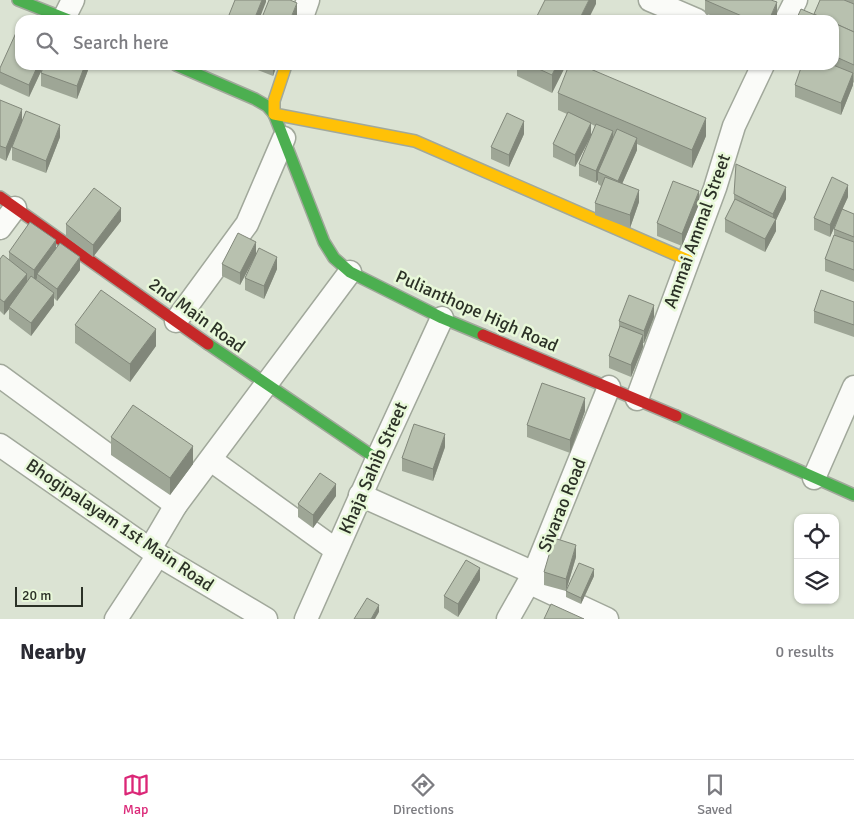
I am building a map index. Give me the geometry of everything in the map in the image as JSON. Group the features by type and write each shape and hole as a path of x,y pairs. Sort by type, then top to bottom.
{"street":[{"path":"18,0 69,13"},
{"path":"303,15 308,0"},
{"path":"650,0 685,15"},
{"path":"788,15 796,0"},
{"name":"Pulianthope High Road","path":"188,70 255,99 267,106 274,114 324,242 334,258 350,272 442,318 637,399 854,495"},
{"path":"284,70 274,101 274,114 415,141 688,260"},
{"name":"Ammai Ammal Street","path":"637,399 688,260 734,126 761,70"},
{"path":"176,321 247,224 284,138"},
{"path":"0,228 7,202"},
{"name":"2nd Main Road","path":"7,202 265,386 376,459"},
{"path":"116,619 154,552 176,505 350,272"},
{"name":"Khaja Sahib Street","path":"306,619 376,459 442,318"},
{"path":"0,376 176,505"},
{"name":"Sivarao Road","path":"508,619 532,578 609,387"},
{"path":"814,478 854,387"},
{"name":"Bhogipalayam 1st Main Road","path":"0,446 154,552 266,619"},
{"path":"210,460 336,550"},
{"path":"360,495 532,578 607,619"}],"building":[{"path":"235,0 262,0 256,15 229,15"},
{"path":"269,0 290,0 297,3 292,15 263,15"},
{"path":"545,0 589,0 582,15 538,15"},
{"path":"705,0 771,0 777,2 771,15 740,15"},
{"path":"820,0 844,0 854,4 854,32 839,25 839,15 814,14"},
{"path":"801,9 815,15 798,15"},
{"path":"839,25 854,32 854,65 839,58"},
{"path":"15,35 15,70 36,70 29,85 0,72 0,68"},
{"path":"839,67 853,73 841,103 795,85 800,70 839,70"},
{"path":"42,70 83,70 77,86 41,73"},
{"path":"541,70 554,70 552,75"},
{"path":"567,70 593,70 706,118 692,150 558,93"},
{"path":"0,100 22,109 6,148 0,146"},
{"path":"26,111 60,125 46,161 12,147"},
{"path":"568,112 591,123 575,155 553,144"},
{"path":"507,113 524,121 509,155 491,147"},
{"path":"596,124 613,131 596,171 579,164"},
{"path":"617,129 637,138 618,181 598,172"},
{"path":"736,164 786,187 773,214 734,194"},
{"path":"605,177 639,190 630,215 595,203"},
{"path":"832,177 848,185 830,225 814,218"},
{"path":"673,181 699,191 682,234 657,223"},
{"path":"94,188 121,208 93,245 66,224"},
{"path":"735,199 776,219 765,239 725,219"},
{"path":"842,209 854,214 854,237 834,229"},
{"path":"30,222 56,240 34,270 9,252"},
{"path":"238,233 256,242 240,273 222,264"},
{"path":"834,235 854,242 854,270 825,259"},
{"path":"60,243 80,257 57,289 37,274"},
{"path":"259,248 277,257 264,286 245,278"},
{"path":"3,255 27,274 4,302 0,299 0,259"},
{"path":"31,276 54,293 31,323 9,307"},
{"path":"101,290 156,329 130,364 75,325"},
{"path":"821,290 854,302 854,325 814,311"},
{"path":"629,295 654,305 644,331 619,321"},
{"path":"620,326 643,335 631,365 609,356"},
{"path":"542,383 585,398 570,440 527,425"},
{"path":"133,405 193,446 170,478 111,437"},
{"path":"414,424 445,434 433,469 402,458"},
{"path":"320,473 336,484 313,515 298,504"},
{"path":"554,538 576,545 566,579 544,572"},
{"path":"466,560 480,568 458,604 444,596"},
{"path":"579,563 594,569 581,598 566,591"},
{"path":"367,598 379,605 371,619 354,619"},
{"path":"551,604 584,619 544,619"}],"traffic: fast":[{"path":"18,0 56,15"},
{"path":"188,70 255,99 267,106 274,114 324,242 334,258 350,272 442,318 483,335"},
{"path":"208,344 377,459"},
{"path":"676,416 854,495"}],"traffic: slow":[{"path":"284,70 274,101 274,114 415,141 688,260"}],"traffic: jam":[{"path":"0,197 208,344"},
{"path":"483,335 676,416"}]}
